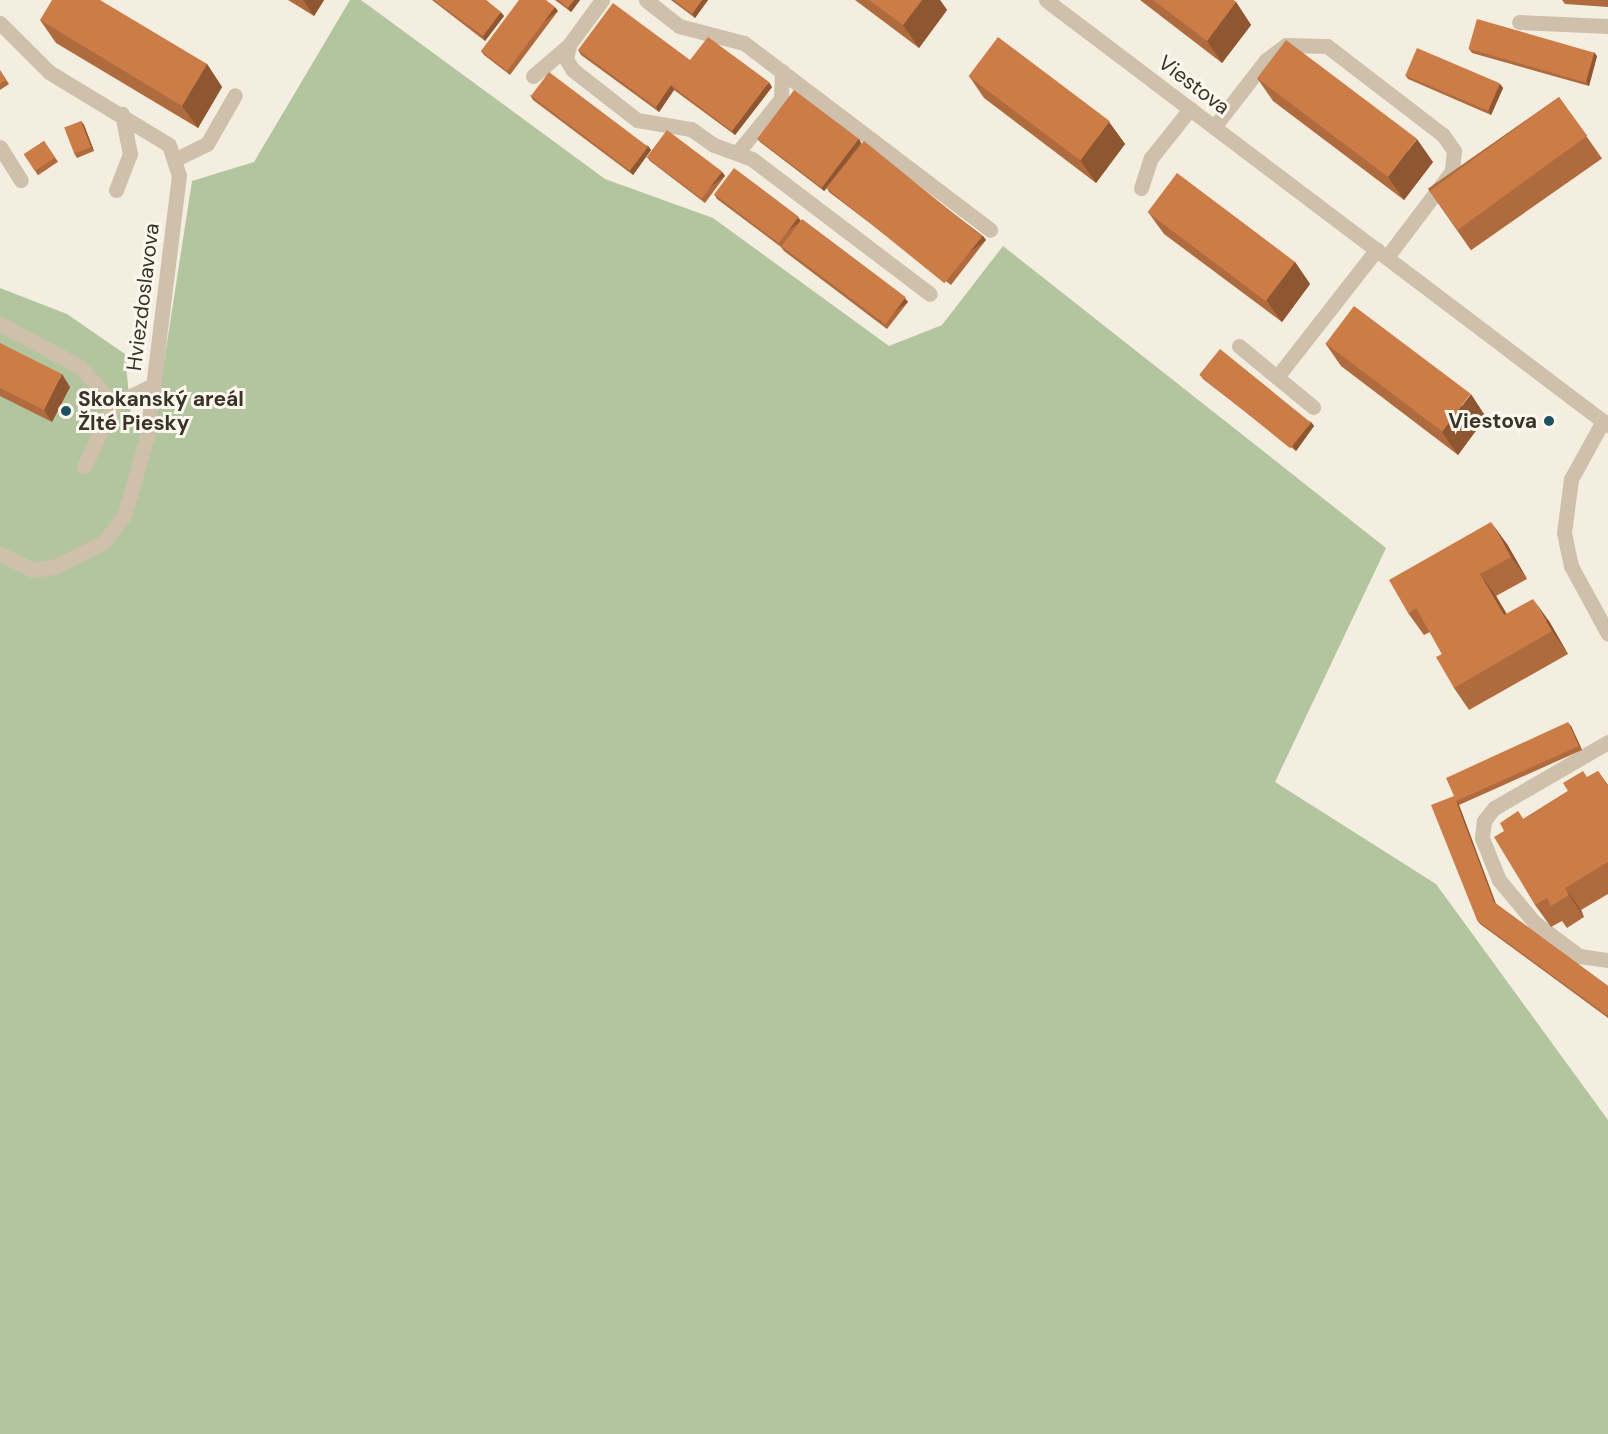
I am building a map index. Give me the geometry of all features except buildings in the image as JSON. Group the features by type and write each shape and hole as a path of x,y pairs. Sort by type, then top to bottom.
{"street":[{"path":"533,76 569,45 602,0"},
{"path":"646,0 679,26 744,43 990,230"},
{"name":"Viestova","path":"1046,0 1606,423 1571,479 1564,533 1571,566 1608,634"},
{"path":"1519,22 1608,26"},
{"path":"0,23 49,72 160,137 176,159 207,144 235,95"},
{"path":"1214,127 1266,60 1286,45 1303,41 1327,46 1443,135 1454,151 1452,171"},
{"path":"569,45 566,59 573,70 637,120 691,129 752,159 930,294"},
{"path":"737,153 781,99 782,71"},
{"path":"1142,188 1151,158 1190,109"},
{"path":"116,190 130,154 122,114"},
{"path":"0,147 21,180"},
{"name":"Hviezdoslavova","path":"0,554 33,570 54,567 104,542 123,516 135,485 153,385 178,192 176,159"},
{"path":"1277,377 1452,171 1470,166"},
{"path":"0,324 79,366 114,405"},
{"path":"1239,346 1313,407"},
{"path":"84,466 114,405 153,385"},
{"path":"1608,742 1494,808 1484,821 1482,838 1499,880 1534,922 1579,956 1608,960"}],"green space":[{"path":"350,0 361,0 605,179 713,218 889,346 942,325 1003,246 1386,548 1275,782 1436,884 1608,1120 1608,1434 0,1434 0,288 67,314 125,354 132,426 155,420 192,181 254,162"}],"place":[{"name":"Skokanský areál Žlté Piesky","path":"66,411"},
{"name":"Viestova","path":"1549,421"}]}
